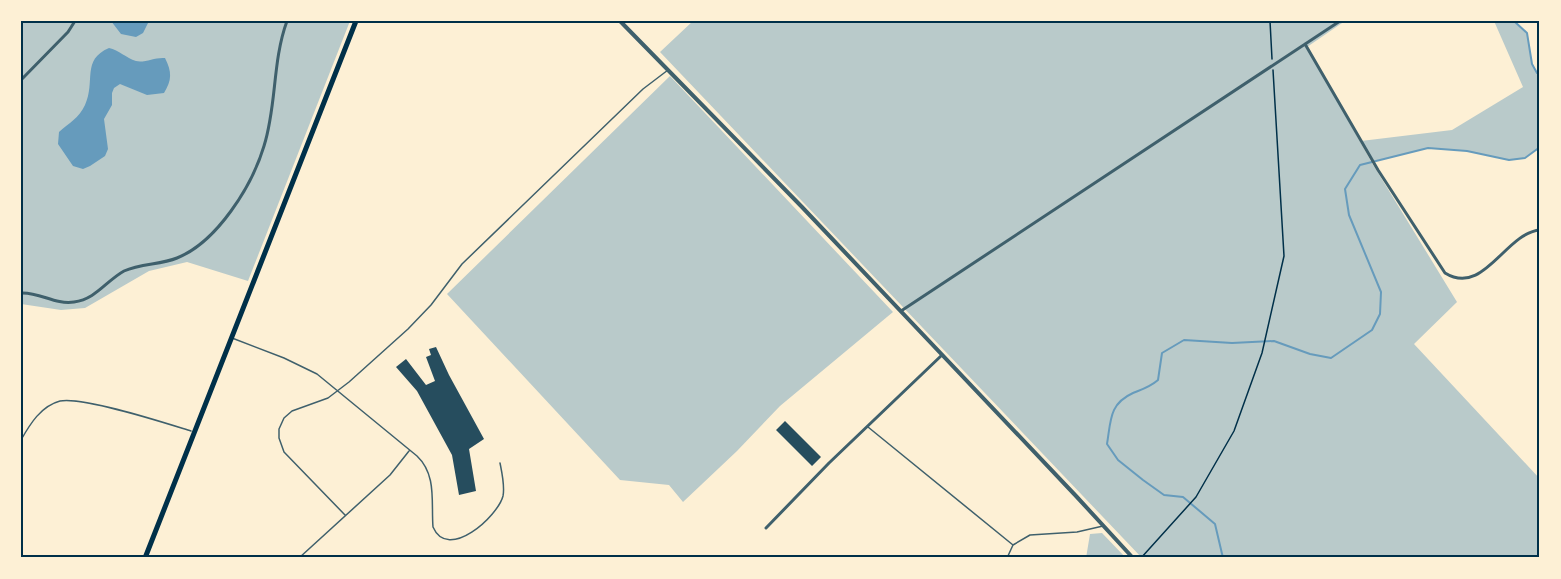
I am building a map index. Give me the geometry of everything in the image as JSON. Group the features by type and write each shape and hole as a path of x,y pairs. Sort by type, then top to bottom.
{"main road":[{"path":"145,558 356,21"}],"street":[{"path":"21,80 68,32 75,21"},
{"path":"21,292 64,303 80,300 96,294 121,273 133,267 172,260 185,254 201,243 221,223 247,187 264,147 270,125 278,48 286,21"},
{"path":"620,21 942,355 1133,558"},
{"path":"900,312 1340,21"},
{"path":"1305,44 1376,166 1441,268 1455,278 1467,279 1478,274 1524,235 1540,230"},
{"path":"766,528 867,426 942,355"}],"lane":[{"path":"345,515 281,448 280,425 287,415 324,400 337,391 408,329 431,305 462,264 643,89 668,69"},
{"path":"232,338 299,364 317,374 423,462 430,478 435,530 439,536 450,541 460,539 470,533 498,507 503,492 500,463"},
{"path":"21,440 33,420 46,407 60,401 71,400 122,411 195,432"},
{"path":"867,426 1013,545"},
{"path":"299,558 390,475 410,450"},
{"path":"1007,558 1013,545 1030,535 1077,532 1104,526"}],"path":[{"path":"1141,558 1196,497 1234,431 1262,353 1284,256 1270,21"}],"shaded area":[{"path":"21,21 350,21 248,281 187,262 149,271 85,308 61,310 21,304"},
{"path":"693,21 1345,21 1307,47 1372,163 1457,302 1414,344 1540,479 1540,558 1142,558 660,52"},
{"path":"1494,21 1514,21 1527,33 1532,64 1540,73 1540,147 1525,158 1509,160 1467,151 1428,148 1374,161 1361,141 1452,130 1523,87"},
{"path":"670,76 893,312 780,406 683,502 669,485 620,480 447,294"},
{"path":"1102,533 1126,558 1086,558 1090,534"}],"water":[{"path":"111,21 149,21 143,33 136,37 121,34"},
{"path":"109,48 136,61 165,58 170,80 164,93 147,95 120,84 114,88 112,105 104,119 108,149 105,156 83,169 73,166 58,144 59,132 83,110 88,96 92,65 100,53"}],"building":[{"path":"436,347 484,439 469,449 476,491 459,495 452,455 417,391 396,367 406,359 426,385 435,381 426,357 431,355 429,349"},
{"path":"785,421 821,457 812,466 776,430"}],"waterway":[{"path":"1514,21 1527,33 1532,64 1537,73 1540,73"},
{"path":"1223,558 1215,524 1183,497 1164,495 1143,480 1118,460 1107,444 1112,414 1119,402 1158,380 1162,353 1184,340 1232,343 1274,341 1310,354 1331,358 1372,330 1380,314 1381,292 1349,215 1345,189 1360,165 1428,148 1467,151 1509,160 1525,158 1540,147"}]}
